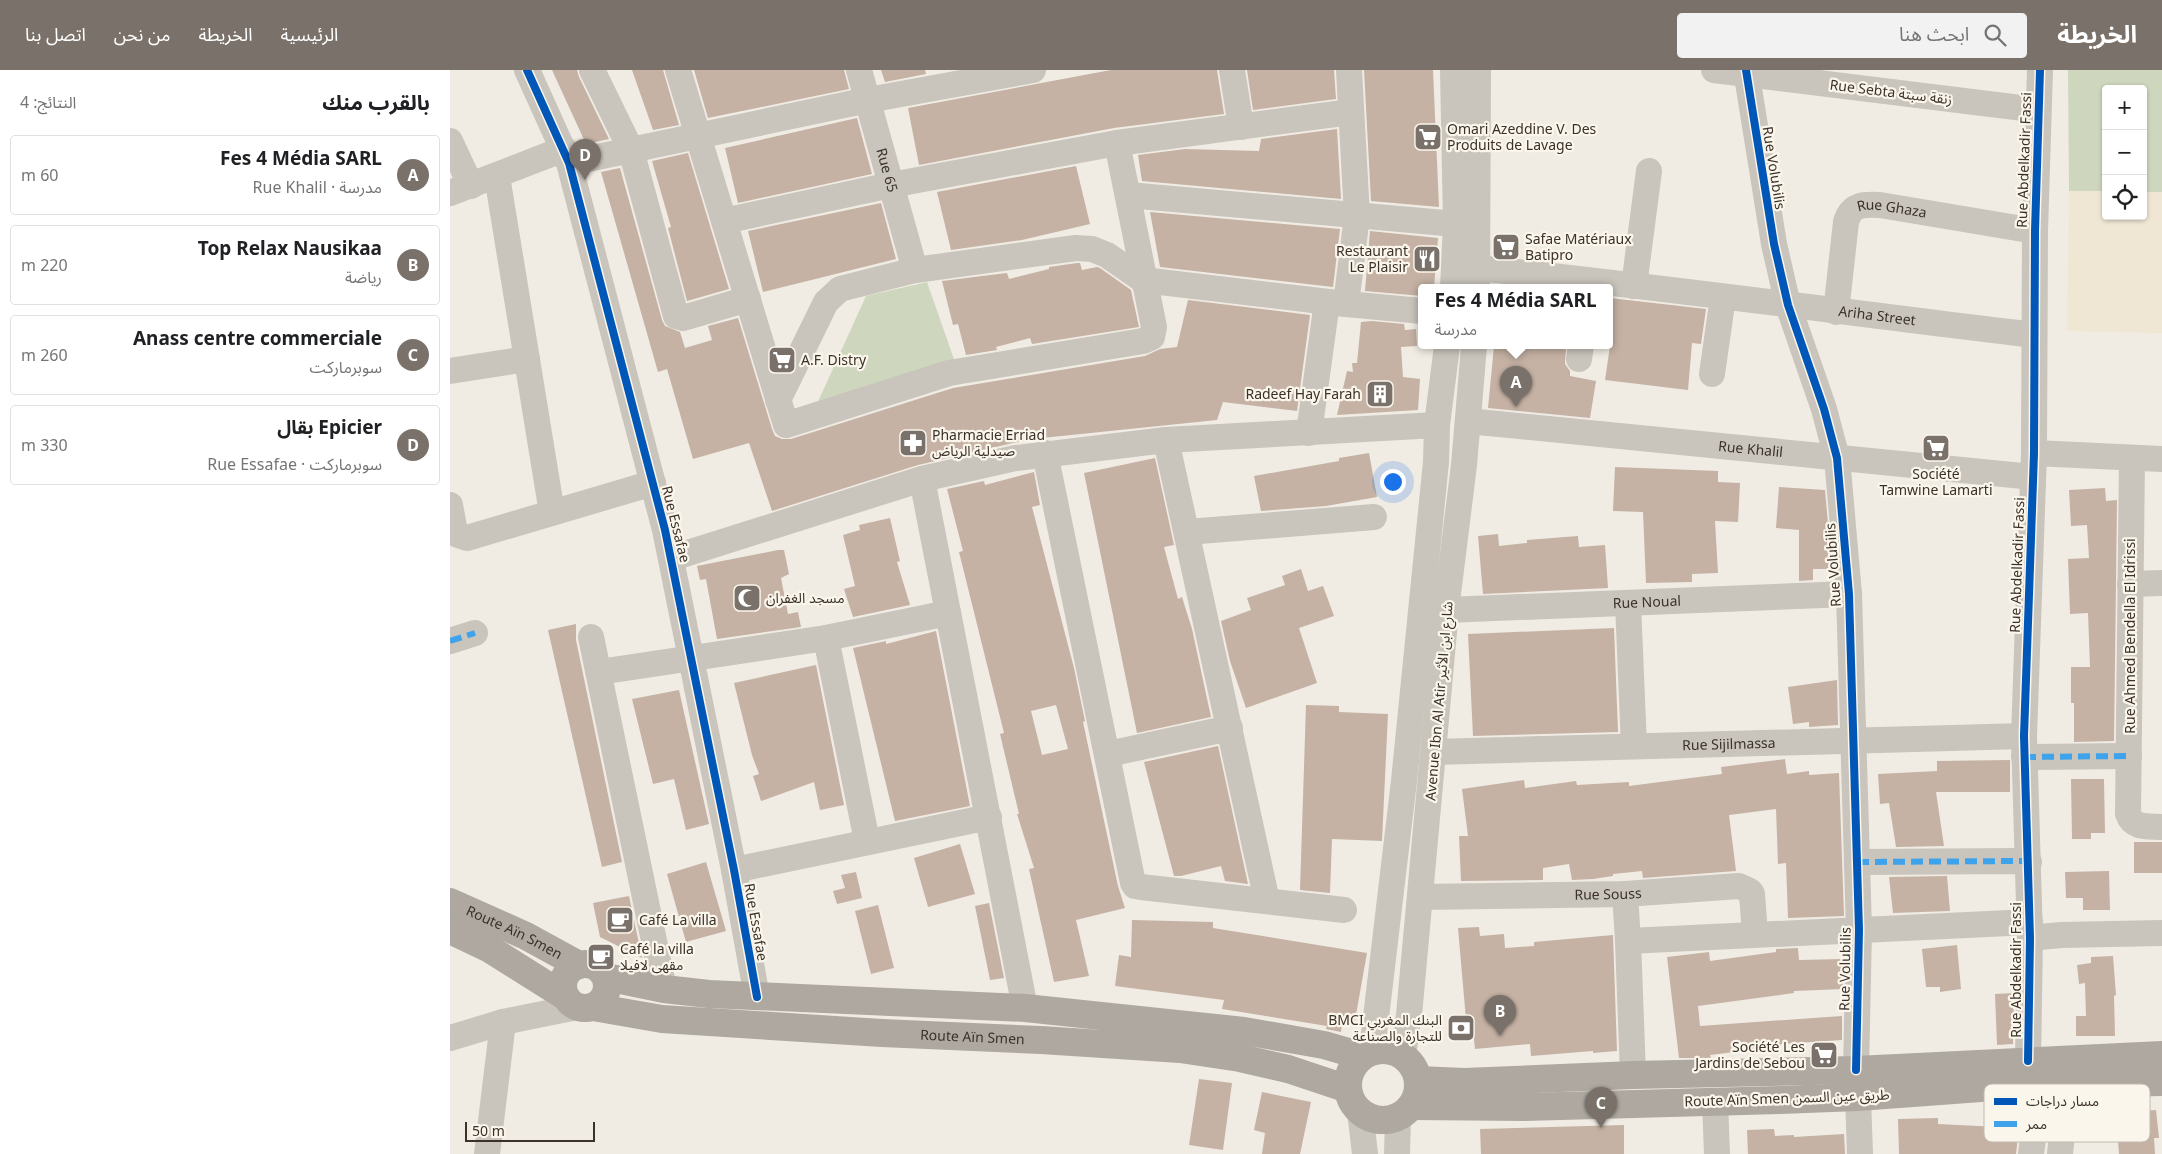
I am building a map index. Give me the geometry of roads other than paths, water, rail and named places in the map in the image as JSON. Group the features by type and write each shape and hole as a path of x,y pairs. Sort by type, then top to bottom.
{"main road":[{"name":"Route Aïn Smen","path":"450,902 526,936 579,965"},
{"name":"Route Aïn Smen","path":"450,930 488,948 579,1004 662,1019 882,1033 1041,1040 1180,1050 1240,1058 1288,1069 1354,1100"},
{"path":"579,965 593,965 601,970 606,978 608,987 605,997 579,1004 563,987 565,977 571,969 579,965"},
{"path":"606,978 664,989 757,997 1026,1008 1244,1031 1367,1054 1389,1050 1403,1055 1414,1068 1418,1080 1418,1092 1405,1112 1378,1120 1370,1118 1354,1100 1351,1069 1367,1054"},
{"name":"Route Aïn Smen طريق عين السمن","path":"1405,1112 1858,1097 2162,1055"},
{"name":"Route Aïn Smen طريق عين السمن","path":"1418,1080 1464,1082 1633,1075 1856,1070 2025,1073 2065,1084 2162,1082"}],"street":[{"name":"Rue Essafae","path":"527,70 566,156 672,558 734,870 757,997"},
{"path":"592,70 631,150 676,316 683,318 748,299"},
{"path":"678,70 786,425 949,373 1143,341 1152,336 1154,327 1143,280 1117,143"},
{"name":"Rue 65","path":"859,70 915,270"},
{"path":"450,141 461,190 497,176 566,156 631,150 868,100 941,78 1033,70"},
{"path":"1232,70 1241,126"},
{"path":"1309,433 1356,216 1349,70"},
{"path":"1453,70 1456,224 1453,284"},
{"path":"1478,70 1478,278"},
{"name":"Rue Sebta زنقة سبتة","path":"1714,70 1746,72 2038,110"},
{"name":"Rue Abdelkadir Fassi","path":"2025,1073 2030,930 2024,747 2034,465 2035,231 2040,70"},
{"name":"Rue Volubilis","path":"1746,72 1774,244 1788,305 1824,408 1837,458 1849,594 1859,930 1856,1070"},
{"path":"724,221 891,185 1117,143 1351,112"},
{"path":"1634,286 1649,171"},
{"path":"497,176 552,513"},
{"path":"1128,195 1456,224"},
{"name":"Rue Ghaza","path":"1836,312 1846,222 1852,209 1860,204 1880,205 2035,231"},
{"path":"778,400 826,302 833,294 851,285 915,270 1076,248 1092,250 1107,256 1143,280 1418,311"},
{"name":"Ariha Street","path":"1478,278 1587,284"},
{"name":"Ariha Street","path":"1613,285 1634,286 2034,335"},
{"path":"1712,374 1723,297"},
{"name":"Avenue Ibn Al Atir شارع ابن الأثير","path":"1367,1054 1404,781 1435,472 1437,425 1447,349"},
{"name":"Avenue Ibn Al Atir شارع ابن الأثير","path":"1403,1055 1409,1014 1446,610 1468,421 1474,349"},
{"path":"450,371 527,359"},
{"name":"Rue Khalil","path":"1468,421 1837,458 2034,465 2132,458 2162,459"},
{"path":"672,558 922,478 972,466 1045,453 1166,440 1437,425"},
{"path":"1166,440 1267,901"},
{"path":"1045,453 1108,754 1132,881 1135,886 1344,910"},
{"name":"Rue Ahmed Bendella El Idrissi","path":"2132,458 2128,814 2130,820 2138,826 2162,827"},
{"path":"922,478 1026,1008"},
{"path":"450,505 454,527 458,535 467,538 653,483"},
{"path":"1186,532 1374,517"},
{"path":"2130,584 2162,583"},
{"name":"Rue Noual","path":"1446,610 1849,594"},
{"path":"1628,603 1634,746"},
{"path":"599,672 826,638 948,613"},
{"path":"450,642 475,633"},
{"path":"591,636 664,989"},
{"path":"826,638 867,842"},
{"path":"1108,754 1230,728"},
{"name":"Rue Sijilmassa","path":"1434,752 1853,742 2024,747 2129,756"},
{"path":"734,870 989,817"},
{"path":"1857,862 2029,862"},
{"name":"Rue Souss","path":"1420,897 1624,894 1739,886 1752,894 1755,934"},
{"path":"1624,894 1628,941 1633,1075"},
{"path":"1628,941 1859,930 2030,930 2061,935 2162,933"},
{"path":"450,1038 503,1022 579,1004"},
{"path":"487,1154 503,1022"},
{"path":"2025,1073 2028,1084"},
{"path":"1858,1097 1860,1154"},
{"path":"1354,1100 1364,1154"},
{"path":"1715,1101 1717,1154"},
{"path":"1397,1154 1405,1112"}],"place":[{"name":"Omari Azeddine V. Des Produits de Lavage","path":"1428,137"},
{"name":"Epicier بقال","path":"585,180"},
{"name":"Safae Matériaux Batipro","path":"1506,247"},
{"name":"Restaurant Le Plaisir","path":"1427,259"},
{"name":"A.F. Distry","path":"782,360"},
{"name":"Radeef Hay Farah","path":"1380,394"},
{"name":"Fes 4 Média SARL","path":"1516,407"},
{"name":"Pharmacie Erriad صيدلية الرياض","path":"913,443"},
{"name":"Société Tamwine Lamarti","path":"1936,448"},
{"name":"مسجد الغفران","path":"747,598"},
{"name":"Café La villa","path":"620,920"},
{"name":"Café la villa مقهى لافيلا","path":"601,957"},
{"name":"BMCI البنك المغربي للتجارة والصناعة","path":"1461,1028"},
{"name":"Top Relax Nausikaa","path":"1500,1036"},
{"name":"Société Les Jardins de Sebou","path":"1824,1055"},
{"name":"Anass centre commerciale","path":"1601,1128"}]}
